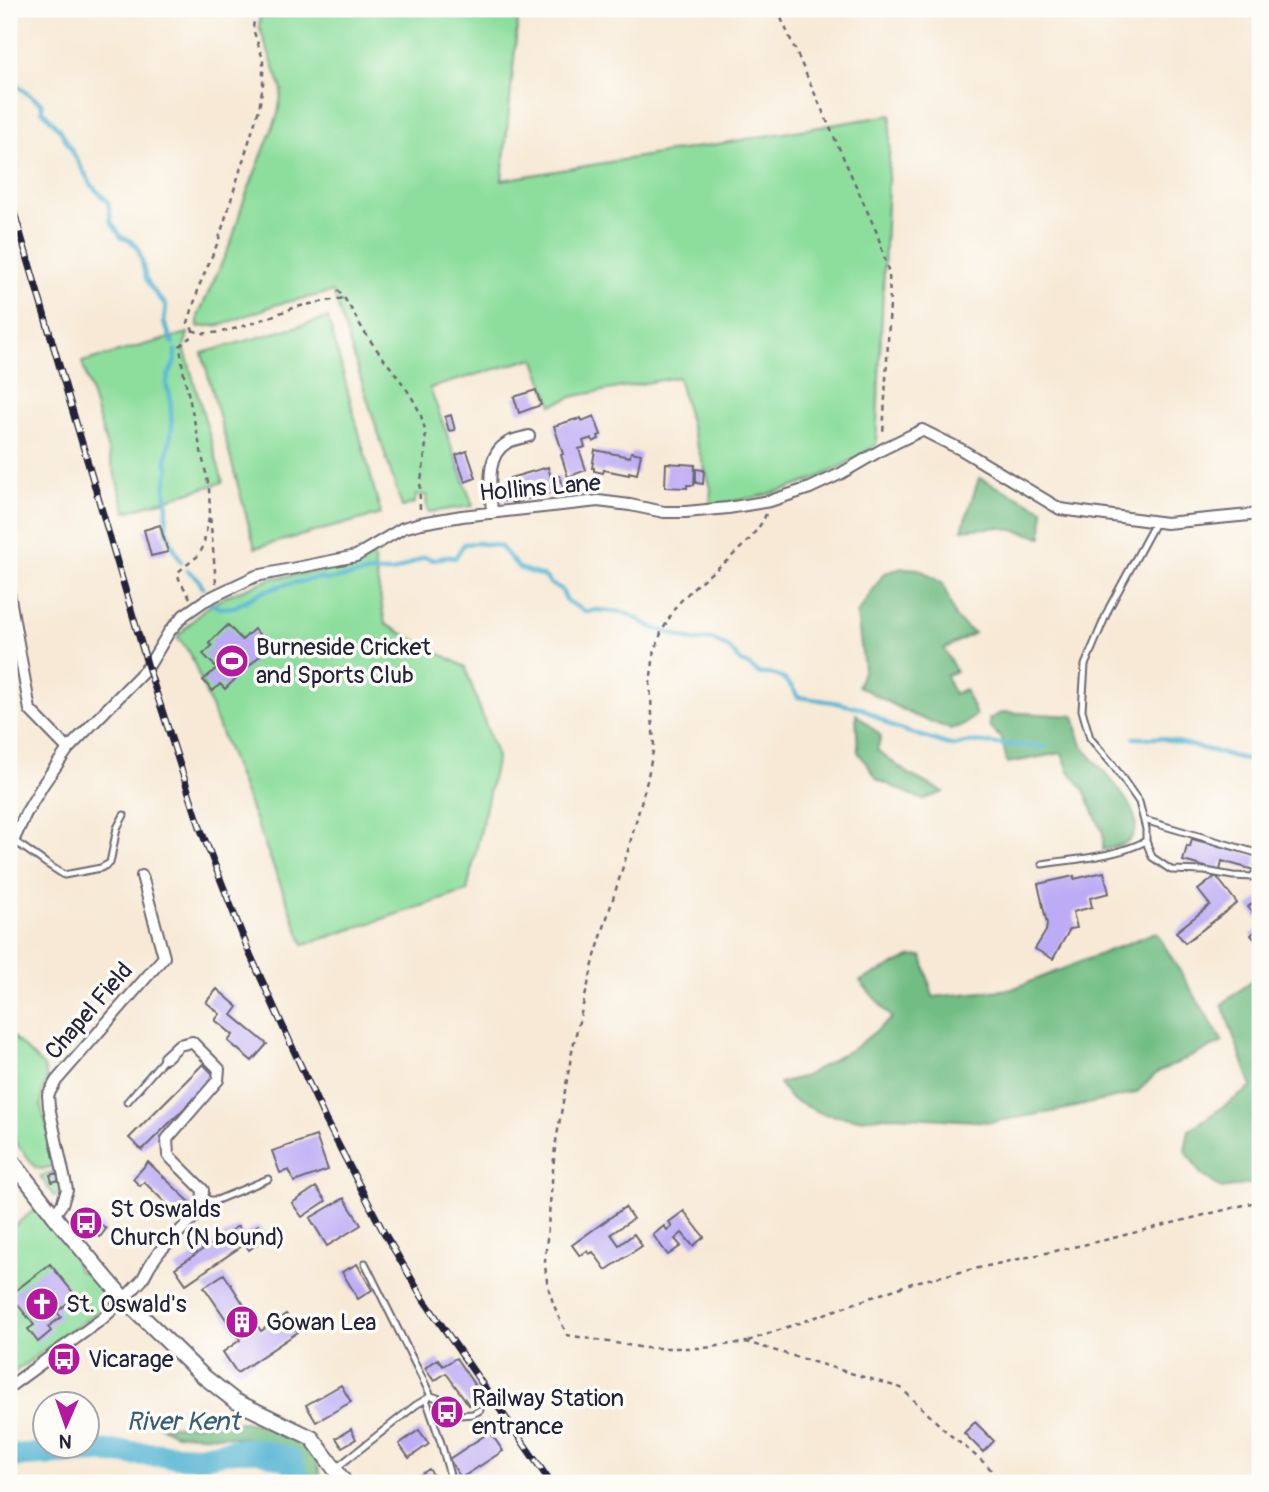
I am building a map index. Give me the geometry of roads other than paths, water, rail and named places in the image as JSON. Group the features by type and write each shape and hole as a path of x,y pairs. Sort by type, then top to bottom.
{"street":[{"name":"Hollins Lane","path":"11,845 26,813 68,749 148,667 169,632 184,615 218,594 257,576 356,555 403,528 421,523 598,501 664,512 686,512 770,501 820,484 922,430 962,450 1060,509 1166,523 1260,514"},
{"path":"492,513 491,468 496,452 507,443 529,436"},
{"path":"9,593 30,710 68,749"},
{"name":"Chapel Field","path":"54,1215 67,1190 48,1095 56,1081 164,957 142,876"},
{"path":"9,1387 102,1319 124,1299 142,1280 160,1251 202,1209 203,1190 168,1156 167,1139 218,1080 219,1069 192,1042 179,1045 165,1058"},
{"path":"9,1157 124,1299 202,1375 235,1401 312,1438 345,1483"}],"lane":[{"path":"1157,521 1109,608 1086,666 1082,710 1090,738 1139,802 1146,829 1146,841 1152,857 1171,870 1205,871 1233,876 1252,877 1260,867"},
{"path":"11,845 64,875 101,868 110,863 117,828 124,815"},
{"path":"1144,820 1260,854"},
{"path":"1042,864 1110,853 1146,841"},
{"path":"127,1102 165,1058"},
{"path":"202,1200 217,1199 268,1178"},
{"path":"365,1263 428,1398 452,1483"},
{"path":"335,1469 428,1398 447,1401 460,1415 473,1415 480,1410"}],"waterway":[{"path":"9,76 42,104 42,110 60,130 92,186 108,202 111,222 122,238 129,240 137,248 148,282 166,305 164,322 173,343"},
{"path":"175,350 175,361 166,385 170,395 172,428 166,462 169,467 165,487 166,527 181,562"},
{"path":"211,604 220,608 234,607 262,592 283,585 319,578 328,580 372,572 393,572 424,557 434,560 448,556 455,558 464,544 500,546 519,568 545,577 552,585 561,589 567,601 586,612 622,612 653,628 695,641 712,639 730,649 741,662 760,674 773,674 783,678 798,697 864,709 893,727 953,746 970,742 1045,747"},
{"path":"187,570 198,579 203,588"},
{"path":"1134,738 1161,738 1260,763"},
{"name":"River Kent","path":"9,1456 94,1451 197,1457 236,1450 259,1450 290,1460 300,1483"}],"railway":[{"path":"9,195 148,667 201,830 249,952 325,1119 383,1231 424,1300 551,1483"}],"place":[{"name":"Burneside Cricket and Sports Club","path":"232,661"},
{"name":"St Oswalds Church (N bound)","path":"86,1223"},
{"name":"St. Oswald's","path":"42,1304"},
{"name":"Gowan Lea","path":"242,1322"},
{"name":"Vicarage","path":"64,1359"},
{"name":"Railway Station entrance","path":"447,1412"}]}
